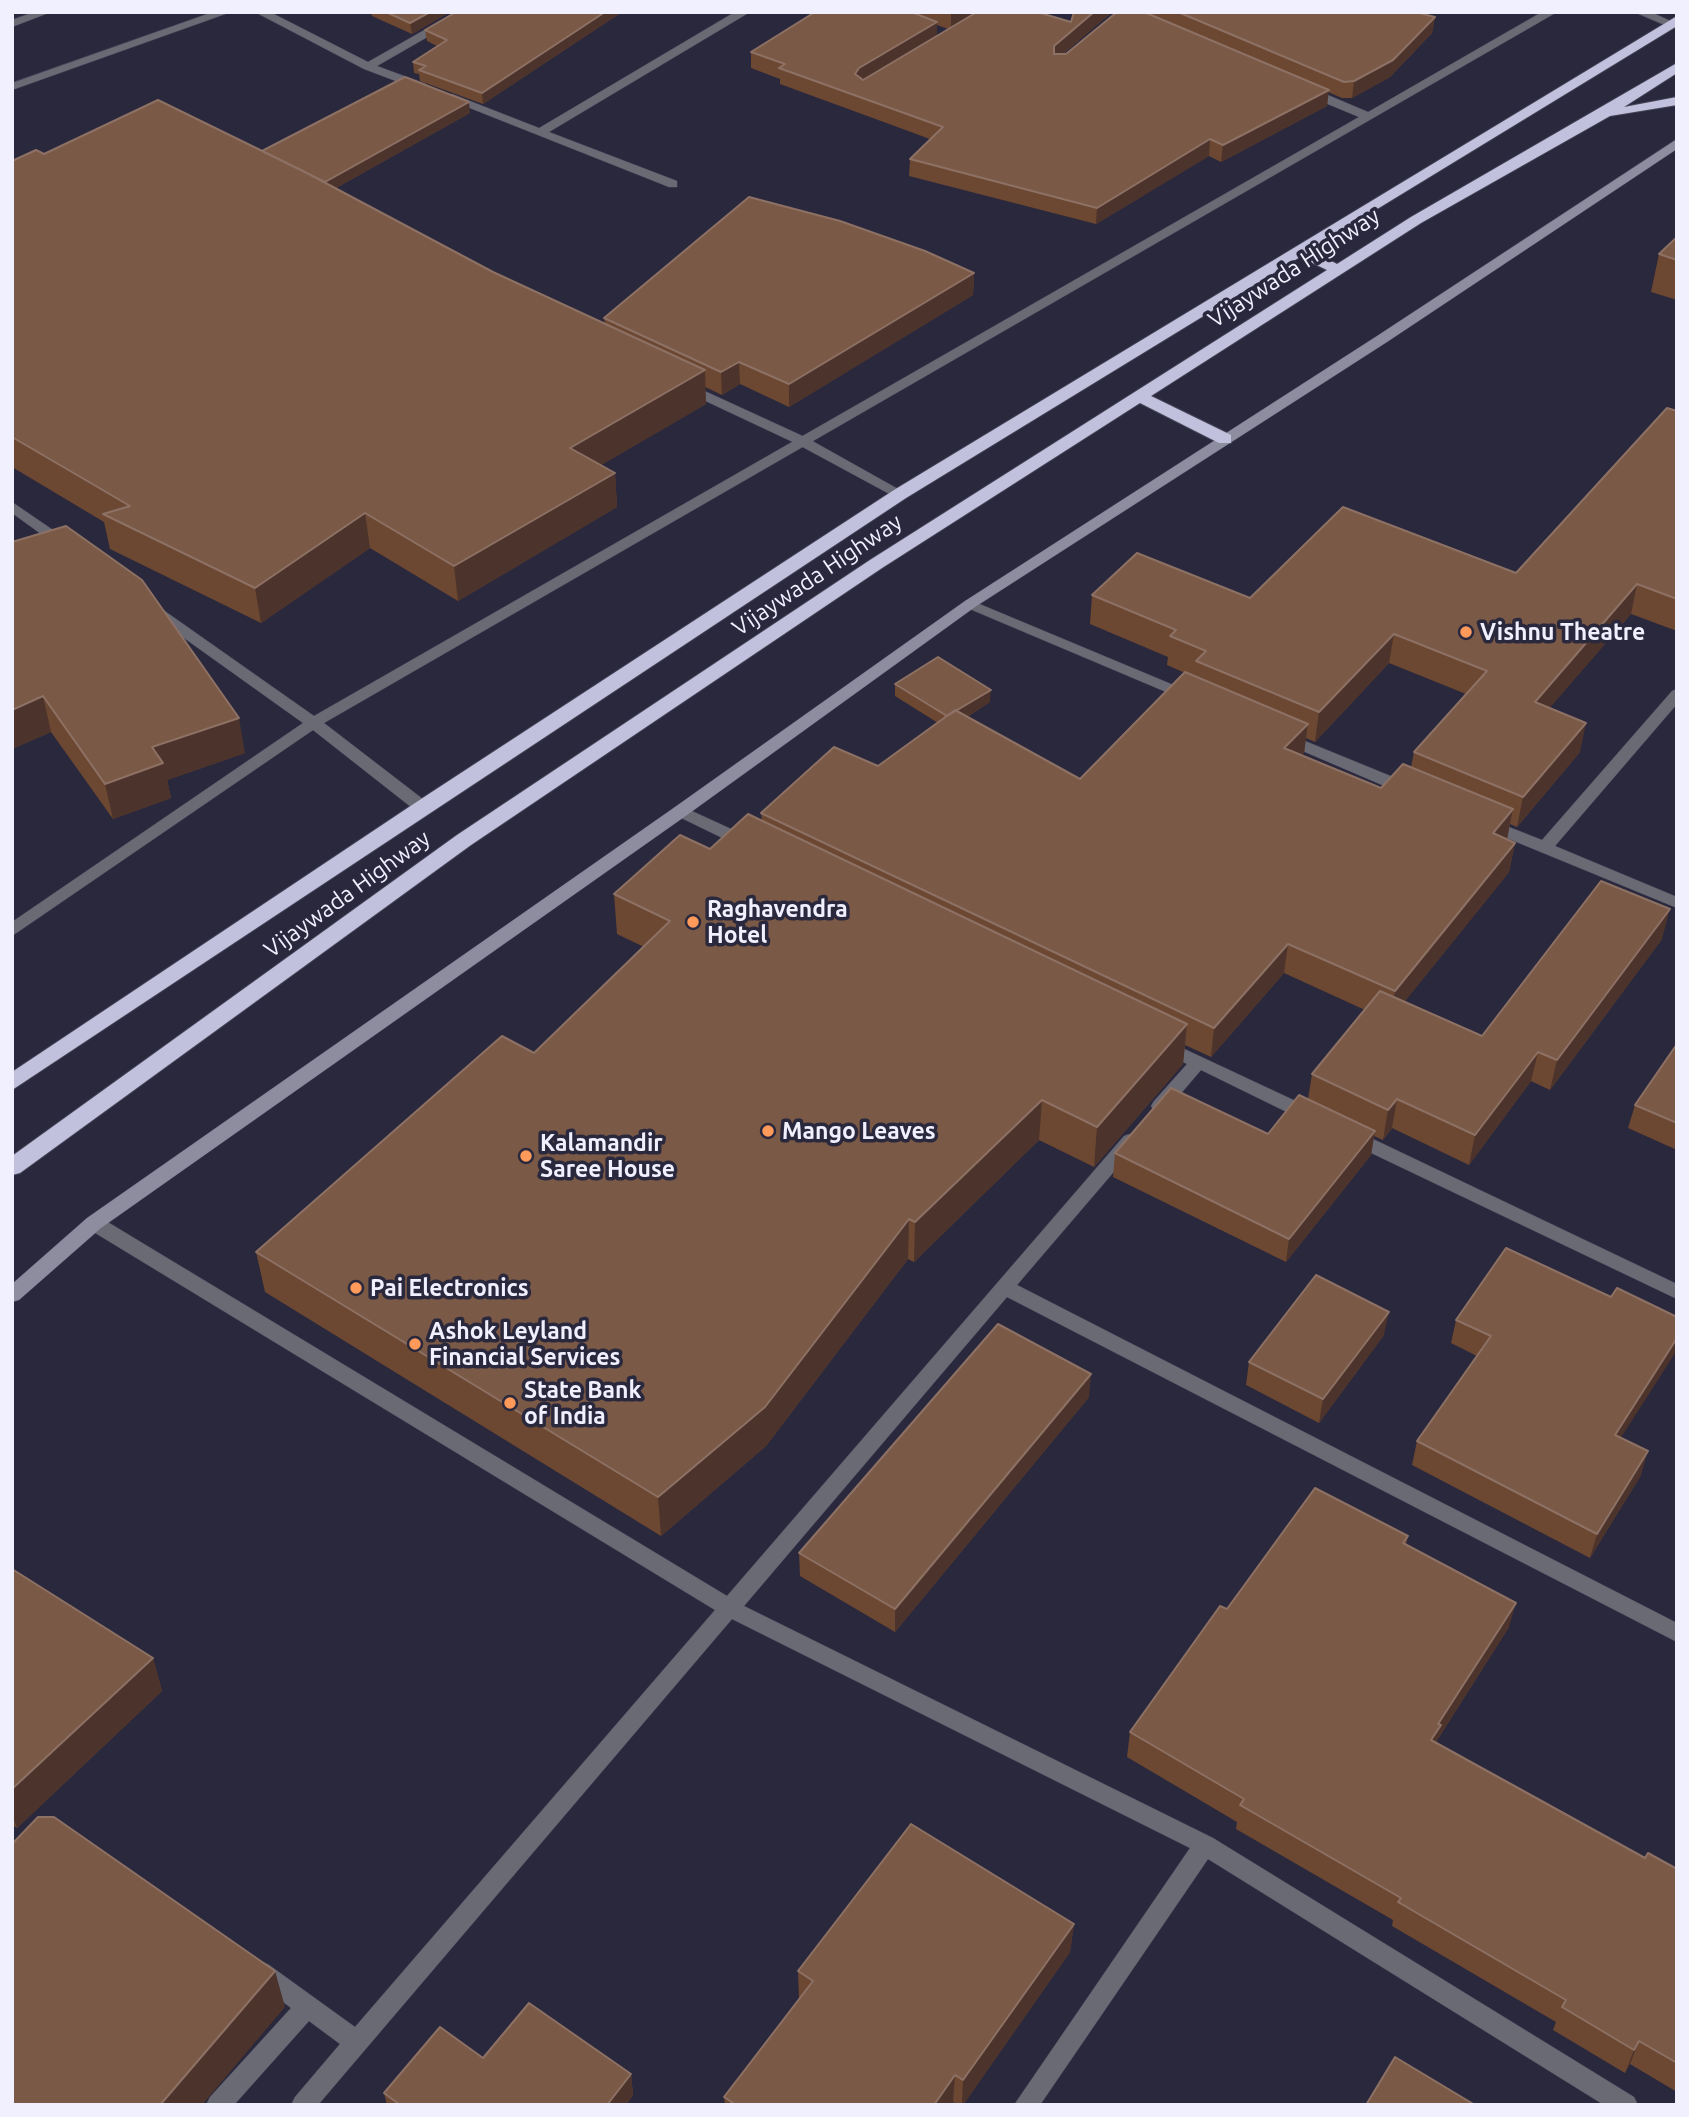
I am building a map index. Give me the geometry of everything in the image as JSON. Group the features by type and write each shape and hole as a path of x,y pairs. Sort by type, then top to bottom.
{"highway":[{"name":"Vijaywada Highway","path":"12,1083 422,807 900,494 1674,22"},
{"name":"Vijaywada Highway","path":"12,1167 464,840 876,564 1416,220 1600,116 1677,67"},
{"path":"1600,116 1677,101"},
{"path":"1300,251 1338,270"},
{"path":"1139,396 1225,439"}],"street":[{"path":"12,24 45,12"},
{"path":"12,87 225,12"},
{"path":"261,12 369,66 673,184"},
{"path":"369,66 465,12"},
{"path":"540,132 744,12"},
{"path":"12,930 313,723 1550,12"},
{"path":"1640,12 1674,22"},
{"path":"1290,84 1366,116"},
{"path":"12,1295 94,1223 681,811 970,604 1676,145"},
{"path":"672,379 802,441 900,494"},
{"path":"12,506 78,554"},
{"path":"143,603 313,723 422,807"},
{"path":"970,604 1200,701"},
{"path":"1545,847 1677,694"},
{"path":"1264,729 1430,799"},
{"path":"681,811 767,853"},
{"path":"1468,815 1677,903"},
{"path":"1149,1038 1677,1292"},
{"path":"303,2105 1198,1062"},
{"path":"94,1223 727,1608 1205,1845 1626,2105"},
{"path":"1004,1287 1677,1633"},
{"path":"1026,2105 1205,1845"},
{"path":"241,1957 356,2042"},
{"path":"218,2105 308,2006"}],"building":[{"path":"386,12 430,12 410,23"},
{"path":"456,12 605,12 482,93 419,70 426,66 413,62 447,40 425,30"},
{"path":"815,12 911,12 937,22 859,68 855,74 863,80 977,12 1037,12 1071,22 1074,12 1094,12 1054,46 1054,54 1066,54 1117,12 1144,12 1329,90 1223,145 1210,139 1097,208 910,159 943,127 779,68 785,64 751,52"},
{"path":"1178,12 1415,12 1435,17 1393,60 1354,81 1344,82"},
{"path":"405,77 469,102 325,182 262,151"},
{"path":"158,100 303,171 493,272 705,370 570,448 615,473 454,566 365,513 255,588 103,514 130,506 12,437 12,161 36,150 44,154"},
{"path":"749,197 840,221 925,251 974,273 789,384 739,362 721,372 604,318"},
{"path":"1677,237 1677,260 1659,254"},
{"path":"1667,408 1677,411 1677,599 1637,584 1535,702 1586,723 1523,797 1414,752 1487,671 1394,634 1319,712 1196,661 1206,651 1170,636 1176,630 1092,595 1137,553 1250,598 1343,507 1516,573"},
{"path":"66,526 142,580 239,718 152,747 163,763 105,784 43,696 12,710 12,542"},
{"path":"938,657 991,690 947,716 895,684"},
{"path":"1185,672 1308,724 1284,748 1381,788 1403,764 1513,809 1493,833 1515,843 1395,991 1288,944 1214,1028 761,813 834,747 878,766 955,710 1080,779"},
{"path":"748,814 1187,1024 1097,1127 1042,1100 915,1222 909,1219 765,1407 658,1497 256,1252 502,1036 534,1053 670,921 614,894 680,835 710,849"},
{"path":"1601,881 1670,909 1557,1060 1538,1052 1475,1135 1397,1099 1388,1110 1312,1074 1380,991 1482,1036"},
{"path":"1677,1044 1677,1123 1635,1105"},
{"path":"1171,1088 1268,1134 1299,1095 1375,1131 1289,1239 1115,1153"},
{"path":"1506,1248 1611,1297 1617,1288 1677,1317 1677,1338 1615,1435 1648,1451 1597,1534 1417,1441 1491,1336 1456,1320"},
{"path":"1316,1275 1389,1312 1323,1399 1249,1362"},
{"path":"998,1324 1091,1374 895,1609 799,1553"},
{"path":"1315,1488 1408,1536 1403,1543 1516,1603 1438,1724 1441,1725 1431,1740 1645,1858 1648,1853 1677,1869 1677,2063 1639,2041 1634,2050 1562,2007 1566,2000 1398,1902 1401,1898 1240,1805 1244,1799 1130,1732 1220,1606 1227,1609"},
{"path":"12,1569 153,1658 12,1789"},
{"path":"38,1817 54,1817 275,1971 160,2105 12,2105 12,1844"},
{"path":"911,1824 1074,1924 963,2080 955,2075 934,2105 736,2105 724,2097 813,1981 798,1971"},
{"path":"529,2003 631,2074 607,2105 400,2105 384,2093 440,2027 483,2058"},
{"path":"1395,2057 1475,2105 1366,2105"}],"place":[{"name":"Vishnu Theatre","path":"1466,632"},
{"name":"Raghavendra Hotel","path":"693,922"},
{"name":"Mango Leaves","path":"768,1131"},
{"name":"Kalamandir Saree House","path":"526,1156"},
{"name":"Pai Electronics","path":"356,1288"},
{"name":"Ashok Leyland Financial Services","path":"415,1344"},
{"name":"State Bank of India","path":"510,1403"}]}
